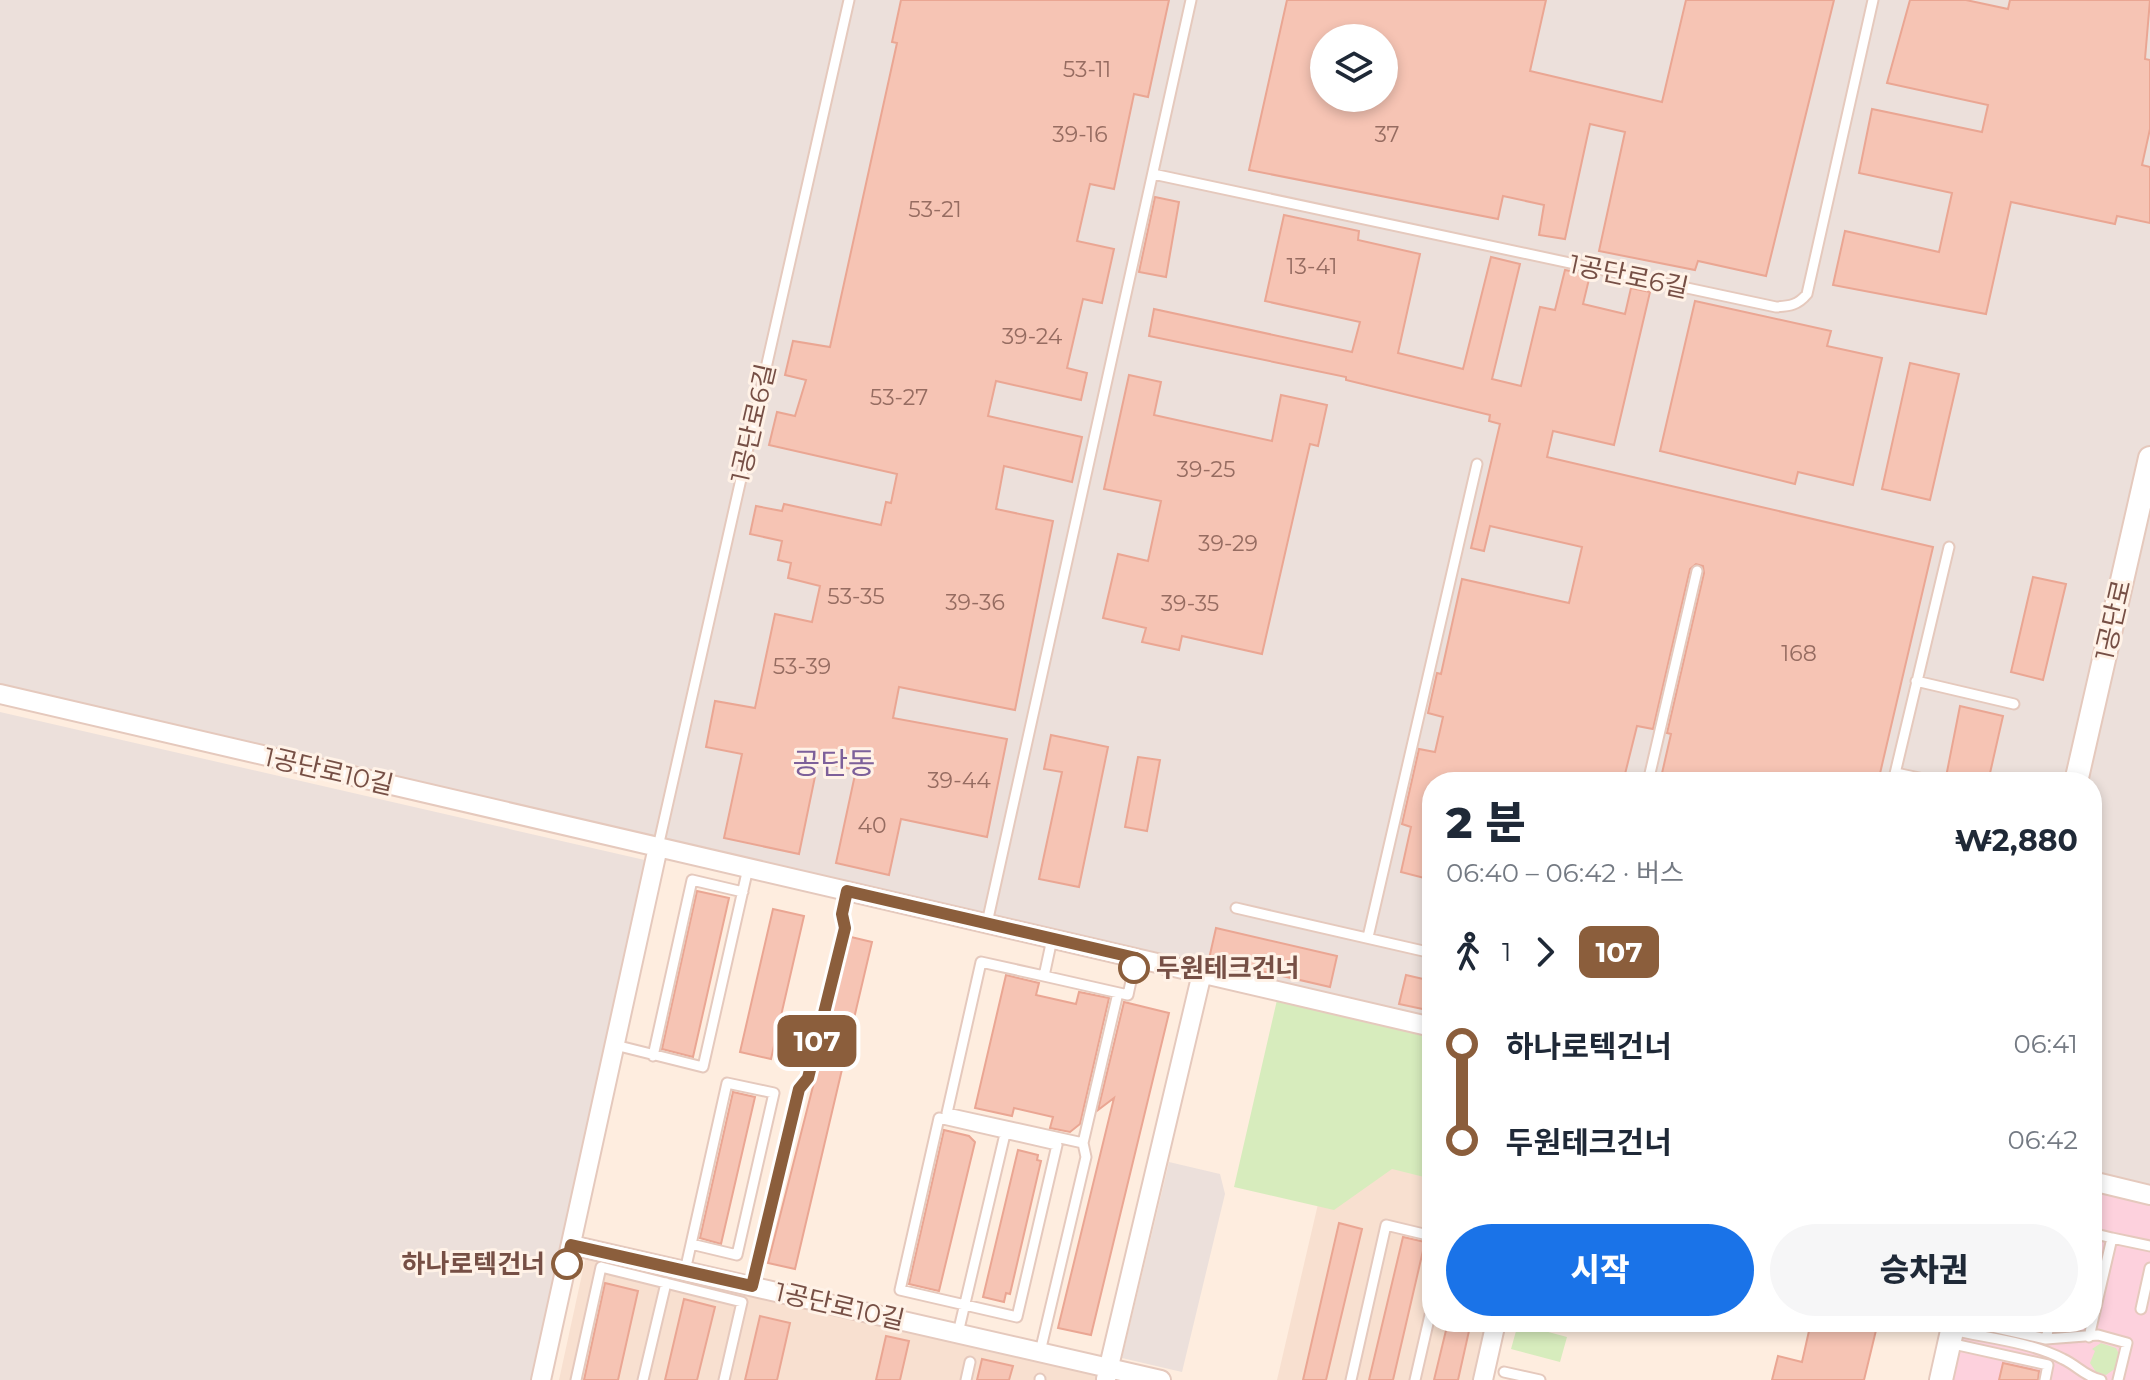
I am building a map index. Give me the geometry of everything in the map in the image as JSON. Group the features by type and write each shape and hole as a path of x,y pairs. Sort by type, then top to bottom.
{"street":[{"name":"1공단로","path":"2078,772 2150,458"},
{"name":"1공단로10길","path":"0,694 1422,1025"},
{"path":"541,1380 658,847"},
{"path":"1107,1374 1202,973"},
{"path":"2102,1183 2150,1195"},
{"name":"1공단로10길","path":"571,1245 1040,1352 1107,1374 1161,1380"},
{"path":"1483,1380 1494,1332"},
{"path":"1941,1380 1955,1332"}],"lane":[{"name":"1공단로6길","path":"658,847 849,0"},
{"path":"987,923 1191,0"},
{"name":"1공단로6길","path":"1153,174 1776,307 1789,306 1800,303 1807,294 1873,0"},
{"path":"1368,937 1477,464"},
{"path":"1895,772 1949,547"},
{"path":"1650,772 1697,571"},
{"path":"1916,681 2014,704"},
{"path":"615,1045 703,1067 748,868"},
{"path":"653,1056 692,880 743,892"},
{"path":"752,1286 799,1089 808,1078 838,958 845,928 842,914 847,891"},
{"path":"1236,908 1422,950"},
{"path":"1044,976 1052,939"},
{"path":"1083,1143 947,1113 981,962 1128,995 1136,958"},
{"path":"1040,1352 1086,1157 1083,1143 1118,993"},
{"path":"685,1271 691,1244 727,1083 774,1093 737,1255 691,1244"},
{"path":"939,1118 1005,1134 1057,1145 1017,1317 900,1290 939,1118"},
{"path":"958,1333 1005,1134"},
{"path":"1351,1380 1386,1225 1422,1234"},
{"path":"2102,1236 2150,1246"},
{"path":"2102,1281 2112,1238"},
{"path":"576,1380 601,1267 742,1302 724,1380"},
{"path":"2141,1309 2150,1268"},
{"path":"643,1380 666,1283"},
{"path":"1415,1380 1426,1332"},
{"path":"1964,1332 2048,1365 2045,1380"},
{"path":"1967,1332 2064,1359 2084,1376 2101,1380"},
{"path":"1983,1332 2046,1339 2089,1337 2127,1343 2118,1380"},
{"path":"2046,1339 2048,1332"},
{"path":"2089,1337 2090,1332"},
{"path":"966,1380 970,1362"},
{"path":"1504,1372 1540,1380"}],"shaded area":[{"path":"0,0 2150,0 2150,1195 2102,1183 2102,772 1422,772 1422,1025 0,694"},
{"path":"0,712 649,861 532,1380 0,1380"},
{"path":"1363,1011 1422,1025 1422,1332 1503,1332 1491,1380 1277,1380"},
{"path":"1169,1162 1220,1174 1225,1194 1182,1372 1122,1358"},
{"path":"2102,1183 2150,1195 2150,1380 1941,1380 1952,1332 2102,1332"},
{"path":"586,1256 1153,1380 559,1380"}],"green space":[{"path":"1277,1000 1422,1034 1422,1176 1392,1169 1334,1210 1234,1187"},
{"path":"1516,1332 1548,1332 1567,1337 1560,1362 1511,1349"},
{"path":"2101,1343 2116,1348 2120,1356 2119,1366 2106,1375 2096,1372 2090,1363 2095,1351 2092,1349"}],"building":[{"path":"901,0 1169,0 1148,97 1134,94 1114,189 1090,184 1077,241 1114,249 1102,303 1083,299 1067,368 1087,373 1081,400 996,381 988,416 1082,437 1072,482 1004,466 996,509 1053,521 1015,710 899,687 893,718 1007,739 987,837 901,819 889,875 836,863 856,770 818,762 799,854 724,838 742,754 706,747 715,701 755,708 775,614 812,622 820,586 788,578 791,563 778,560 782,541 750,534 756,506 782,511 784,504 881,525 886,502 891,503 897,474 769,445 777,412 795,416 806,380 785,375 793,341 830,347 897,43 892,42"},
{"path":"1287,0 1546,0 1530,71 1662,102 1686,0 1834,0 1766,276 1698,261 1695,270 1599,251 1625,132 1590,124 1565,239 1539,235 1544,205 1503,196 1498,219 1249,170"},
{"path":"1910,0 1966,0 2008,9 2010,0 2150,0 2145,59 2150,60 2150,129 2142,165 2150,167 2150,223 2117,216 2115,224 2011,202 1986,314 1833,285 1845,231 1939,252 1952,193 1859,173 1872,109 1982,132 1988,105 1887,83"},
{"path":"1155,197 1179,202 1166,277 1139,272"},
{"path":"1284,215 1359,231 1358,240 1420,254 1398,353 1463,369 1491,257 1520,264 1492,379 1521,386 1540,307 1555,310 1565,270 1590,275 1583,304 1625,314 1631,288 1650,292 1614,445 1553,431 1547,457 1933,547 1880,772 1662,772 1671,734 1667,733 1704,573 1703,566 1696,564 1690,569 1653,729 1637,726 1626,772 1422,772 1422,877 1401,872 1411,827 1402,824 1419,749 1435,752 1443,717 1428,713 1437,673 1441,674 1462,579 1569,603 1582,547 1490,526 1484,551 1471,548 1500,424 1489,421 1490,415 1346,380 1346,377 1149,336 1154,309 1352,352 1360,322 1265,301"},
{"path":"1695,301 1831,331 1827,346 1882,358 1853,485 1798,472 1795,484 1660,451"},
{"path":"1910,363 1959,374 1930,500 1882,489"},
{"path":"1129,375 1161,382 1154,415 1272,441 1281,395 1327,405 1318,446 1310,444 1262,654 1182,636 1179,650 1142,642 1146,628 1103,618 1118,554 1148,561 1161,501 1104,489"},
{"path":"2033,577 2066,584 2043,680 2011,672"},
{"path":"1960,706 2003,716 1990,772 1947,772"},
{"path":"1051,735 1108,747 1079,887 1039,879 1062,772 1044,769"},
{"path":"1138,757 1160,760 1147,831 1125,827"},
{"path":"697,891 729,898 693,1057 662,1049"},
{"path":"773,909 804,916 771,1059 740,1052"},
{"path":"1216,928 1337,956 1330,987 1209,959"},
{"path":"851,937 872,942 795,1269 768,1263"},
{"path":"1006,975 1039,983 1036,995 1076,1004 1079,992 1109,998 1080,1124 1070,1132 1050,1128 1053,1117 1014,1108 1012,1116 975,1108"},
{"path":"1406,975 1422,979 1422,1009 1399,1004"},
{"path":"1124,1002 1169,1013 1091,1335 1058,1328 1114,1098 1098,1110"},
{"path":"733,1092 755,1097 721,1244 700,1238"},
{"path":"944,1130 969,1136 975,1142 939,1291 909,1284"},
{"path":"1018,1150 1038,1155 1037,1160 1041,1161 1010,1294 1006,1293 1004,1302 983,1297"},
{"path":"1339,1223 1362,1229 1326,1380 1303,1380"},
{"path":"1403,1237 1422,1241 1422,1255 1393,1380 1369,1380"},
{"path":"605,1283 638,1291 618,1380 584,1380"},
{"path":"684,1299 715,1307 697,1380 665,1380"},
{"path":"760,1316 790,1323 777,1380 745,1380"},
{"path":"1446,1332 1469,1332 1458,1380 1434,1380"},
{"path":"1809,1332 1876,1332 1864,1380 1772,1380 1778,1356 1802,1362"},
{"path":"886,1336 909,1341 900,1380 876,1380"},
{"path":"982,1359 1013,1366 1009,1380 977,1380"},
{"path":"2003,1363 2039,1371 2038,1380 1999,1380"}],"bus line":[{"name":"107","path":"567,1264 571,1245 752,1286 799,1089 808,1078 838,958 845,928 842,914 847,891 1136,958 1134,968"}],"place":[{"name":"두원테크건너","path":"1134,968"},
{"name":"하나로텍건너","path":"567,1264"}],"district":[{"name":"공단동","path":"834,763"}]}
